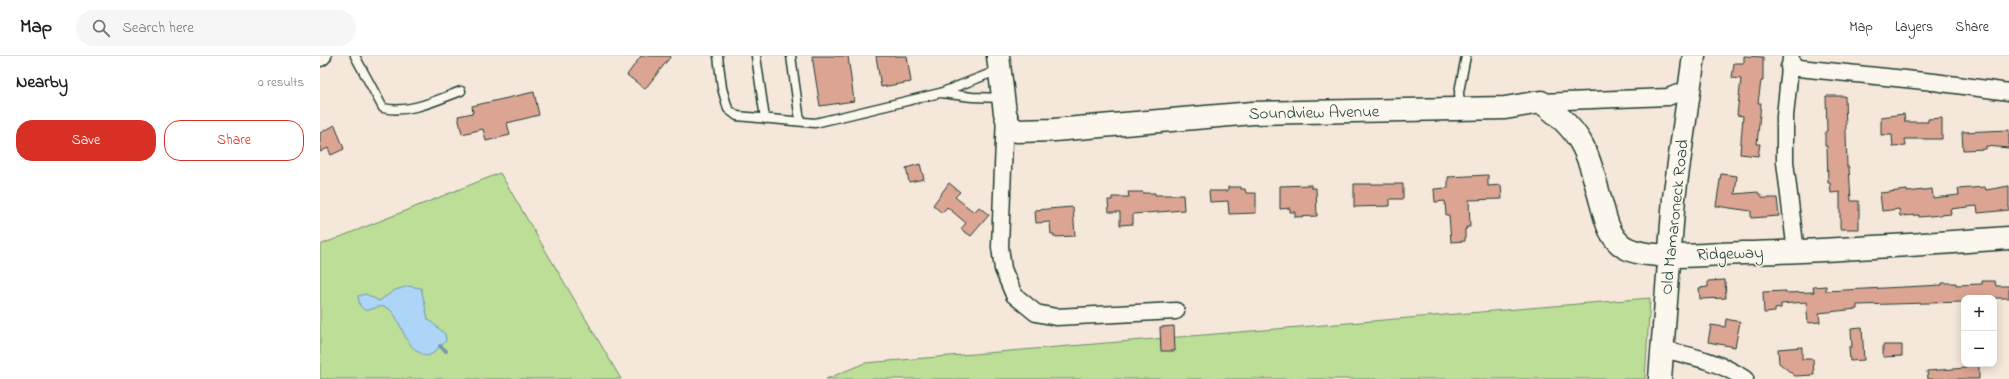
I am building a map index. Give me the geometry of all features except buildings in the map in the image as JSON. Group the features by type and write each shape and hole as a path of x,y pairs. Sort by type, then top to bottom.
{"street":[{"name":"Old Mamaroneck Road","path":"1660,379 1674,198 1694,56"},
{"path":"1796,252 1784,162 1790,62 2009,92"},
{"name":"Soundview Avenue","path":"998,63 1004,105 1009,125 1016,131 1054,130 1253,113 1505,108 1540,102 1668,97 1690,88"},
{"name":"Ridgeway","path":"1540,102 1574,130 1582,143 1609,227 1619,243 1627,249 1641,253 1669,255 1796,252 2009,238"},
{"path":"1004,105 1000,247 1003,269 1014,295 1036,313 1056,318 1176,311"},
{"path":"1662,350 1703,359 1726,367 1745,379"}],"lane":[{"path":"355,56 383,108 391,110 406,109 461,91"},
{"path":"718,56 722,88 728,109 737,116 816,123 940,93 998,63"},
{"path":"756,56 766,118"},
{"path":"791,56 800,121"},
{"path":"1460,109 1459,92 1466,56"},
{"path":"940,93 972,97 1004,105"}],"green space":[{"path":"500,173 621,379 320,379 320,245"},
{"path":"1650,298 1645,379 826,379 865,363"}],"water":[{"path":"409,286 421,288 428,319 445,334 446,341 432,354 427,356 418,352 411,345 391,310 385,307 377,307 370,310 364,310 360,306 358,296 366,294 379,301 395,290"}],"waterway":[{"path":"440,346 446,351"}]}
